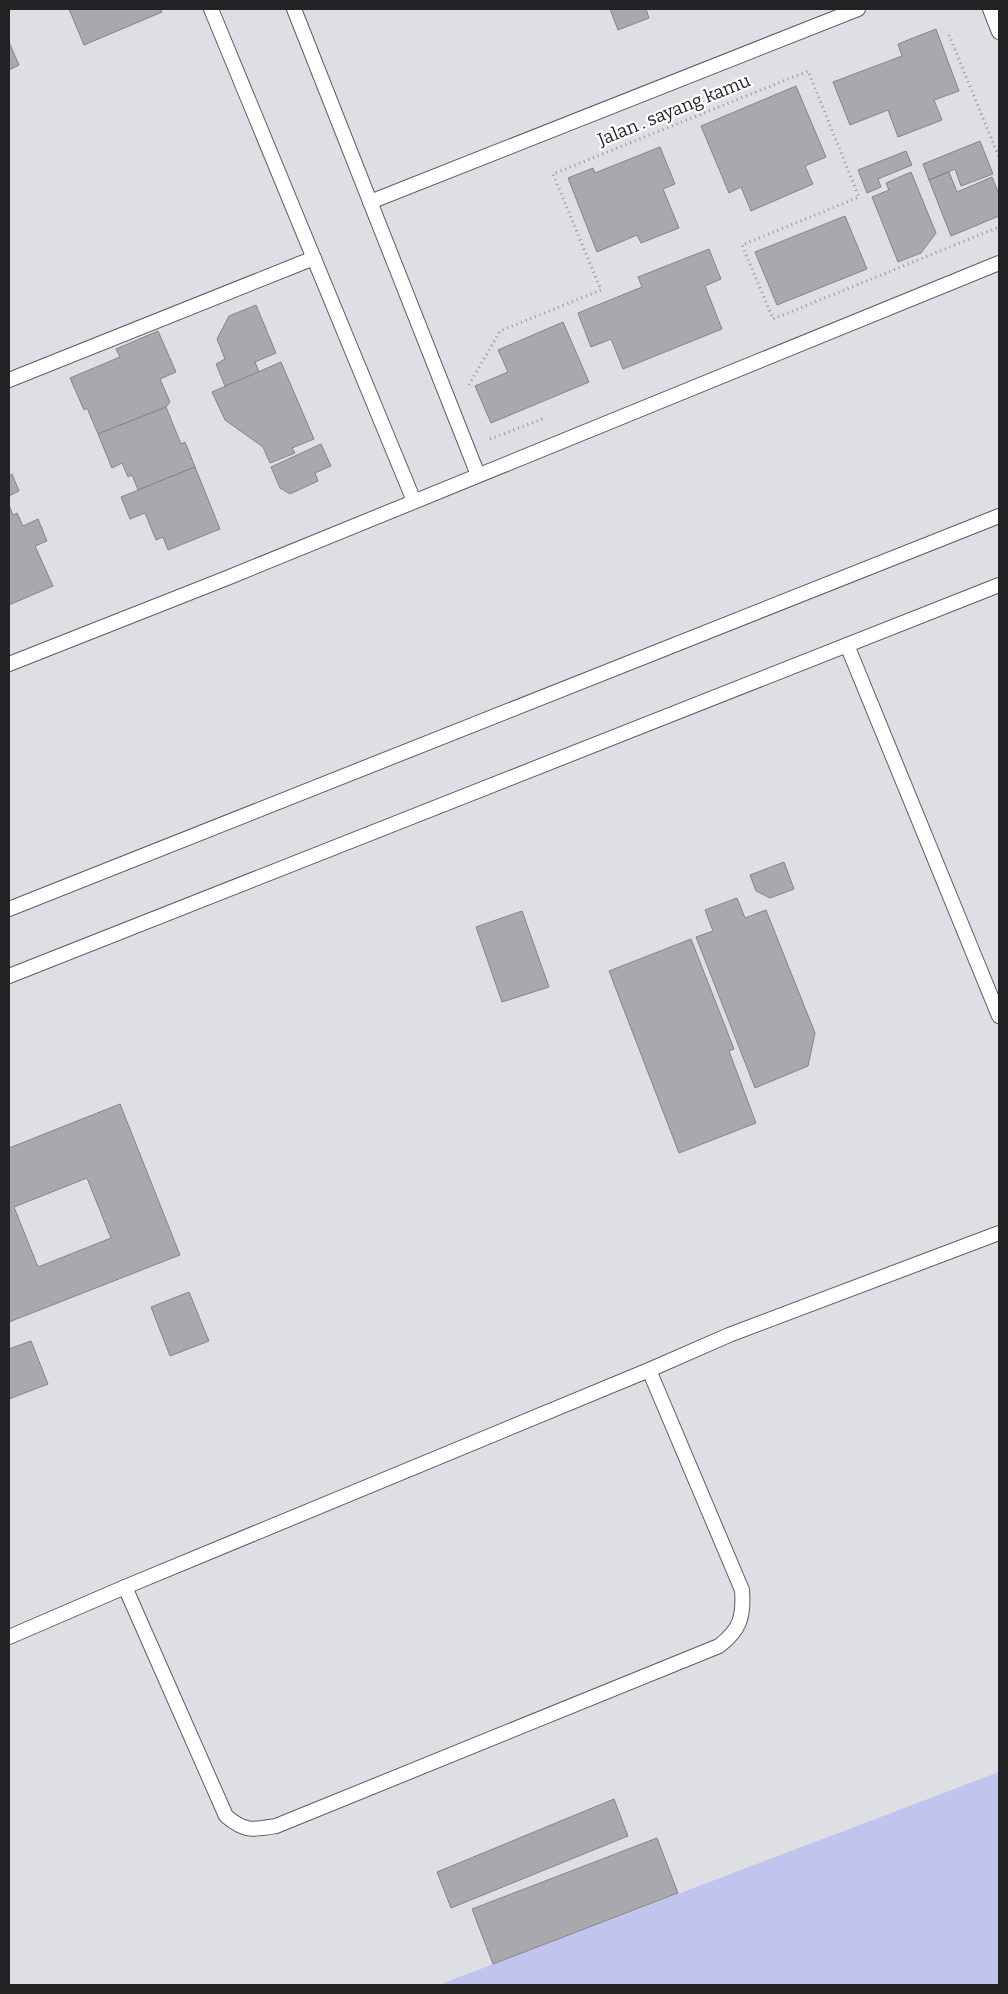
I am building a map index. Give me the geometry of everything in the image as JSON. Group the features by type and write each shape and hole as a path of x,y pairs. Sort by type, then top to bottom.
{"lane":[{"path":"211,9 414,501"},
{"path":"294,9 478,475"},
{"path":"370,202 858,9"},
{"path":"990,9 999,32"},
{"path":"9,380 314,258"},
{"path":"9,664 999,263"},
{"path":"9,909 999,516"},
{"path":"9,976 999,585"},
{"path":"847,645 999,1016"},
{"path":"9,1638 125,1587 650,1370 729,1335 999,1233"},
{"path":"125,1587 226,1816 245,1829 276,1826 719,1646 730,1637 739,1622 744,1609 742,1590 650,1370"}],"path":[{"path":"949,35 999,158"},
{"name":"Jalan . sayang kamu","path":"467,389 500,331 601,290 554,174 808,71 859,197 742,245 773,319 999,227"},
{"path":"487,440 552,415"}],"shaded area":[{"path":"999,1772 999,1985 438,1985"}],"building":[{"path":"69,9 161,9 162,12 84,45"},
{"path":"610,9 646,9 649,18 618,30"},
{"path":"936,29 959,91 934,100 942,120 898,137 888,110 850,125 833,82 902,56 898,44"},
{"path":"9,42 19,65 9,70"},
{"path":"796,86 826,157 805,166 813,184 751,211 741,187 729,193 701,126"},
{"path":"980,141 993,174 961,186 955,169 929,180 923,164"},
{"path":"660,147 675,184 663,189 679,228 641,243 637,235 597,252 568,178 593,168 595,173"},
{"path":"906,151 912,165 878,179 881,187 867,193 858,170"},
{"path":"911,172 936,233 921,253 898,262 872,197 889,190 886,183"},
{"path":"949,172 957,192 992,177 999,194 999,216 951,236 929,180"},
{"path":"845,216 867,269 777,305 755,252"},
{"path":"709,249 721,279 705,286 722,329 623,369 611,339 591,347 578,313 642,287 638,277"},
{"path":"256,305 276,353 255,362 259,372 225,386 216,364 225,359 217,339 229,316"},
{"path":"563,322 589,382 491,423 475,386 508,372 498,350"},
{"path":"158,331 176,372 160,379 170,402 166,407 98,434 87,408 84,410 70,378 120,357 116,349"},
{"path":"281,362 314,439 292,448 295,453 270,463 263,447 225,420 212,392"},
{"path":"166,407 181,444 185,442 195,467 138,490 132,475 128,477 122,463 112,468 98,434"},
{"path":"321,444 331,466 315,473 318,481 290,494 280,488 271,467"},
{"path":"195,467 220,529 168,550 163,537 156,540 145,513 130,519 121,497"},
{"path":"12,474 19,491 9,496 9,476"},
{"path":"9,505 13,515 17,513 23,526 38,519 47,541 35,546 53,586 9,605"},
{"path":"784,862 794,889 770,898 756,891 750,875"},
{"path":"737,898 745,918 766,910 815,1033 808,1066 755,1088 696,937 713,931 705,910"},
{"path":"522,911 549,987 502,1002 476,927"},
{"path":"691,939 734,1049 729,1051 756,1123 679,1153 609,971"},
{"path":"120,1104 180,1255 9,1322 9,1148","holes":["87,1178 111,1238 38,1267 14,1207"]},
{"path":"189,1292 209,1341 170,1356 151,1307"},
{"path":"31,1341 48,1384 9,1399 9,1349"},
{"path":"614,1799 628,1836 451,1908 437,1872"},
{"path":"657,1838 678,1893 493,1964 472,1909"}]}
